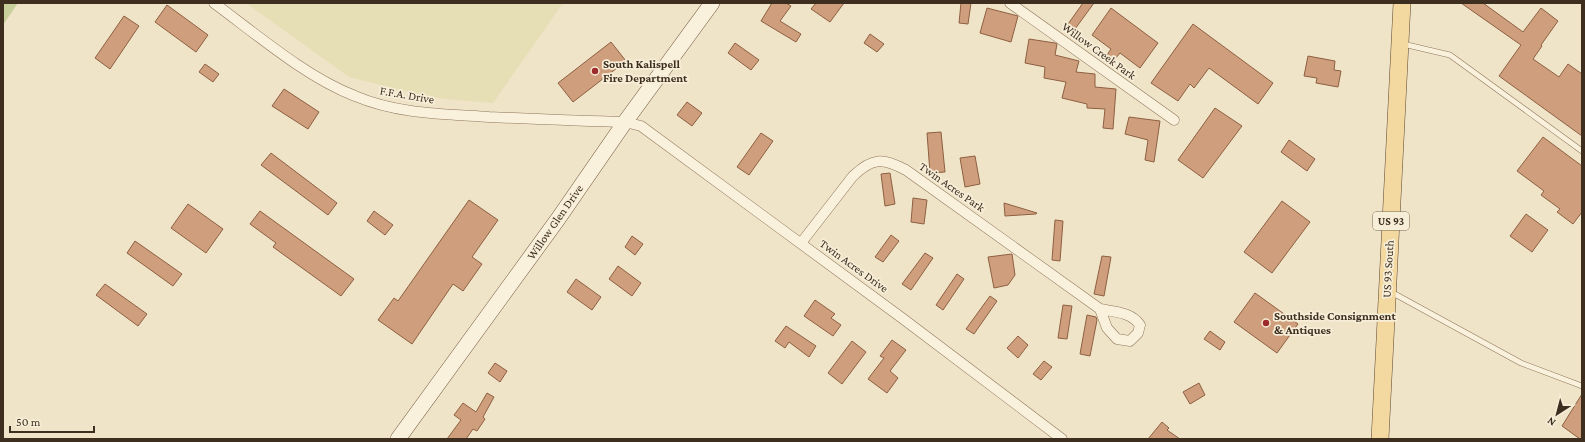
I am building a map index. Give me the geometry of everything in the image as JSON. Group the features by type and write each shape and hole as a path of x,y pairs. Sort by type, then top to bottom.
{"main road":[{"name":"Willow Glen Drive","path":"398,439 558,219 625,122 712,3"},
{"name":"US 93 South","path":"1380,439 1402,3"}],"street":[{"name":"F.F.A. Drive","path":"214,3 317,77 354,96 374,103 395,108 437,114 625,122"},
{"name":"Willow Creek Park","path":"1010,3 1174,120"},
{"name":"Twin Acres Drive","path":"625,122 636,124 653,134 1062,439"},
{"name":"Twin Acres Park","path":"801,243 853,176 872,162 886,161 906,170 1100,308"}],"lane":[{"path":"1400,44 1450,54 1582,150"},
{"path":"1387,290 1521,362 1582,386"}],"shaded area":[{"path":"246,3 563,3 493,103 444,99 349,77"}],"green space":[{"path":"3,3 18,3 3,25"}],"building":[{"path":"772,3 786,3 791,6 780,21 801,34 796,42 761,21"},
{"path":"816,3 844,3 830,22 811,9"},
{"path":"961,3 971,3 968,24 959,23"},
{"path":"1083,3 1094,3 1075,29 1068,24"},
{"path":"1461,3 1483,3 1523,32 1541,8 1558,21 1533,59 1559,77 1568,64 1582,74 1582,136 1499,76 1521,45"},
{"path":"167,5 208,35 196,52 155,22"},
{"path":"987,8 1018,16 1011,42 980,33"},
{"path":"1111,8 1158,43 1140,68 1120,53 1114,60 1107,55 1111,49 1092,35"},
{"path":"124,16 139,26 110,69 95,58"},
{"path":"1193,24 1273,83 1258,104 1209,68 1194,88 1190,84 1178,101 1151,83"},
{"path":"870,34 884,44 877,52 864,43"},
{"path":"1029,39 1057,44 1055,55 1079,61 1076,72 1095,74 1095,87 1116,89 1113,129 1103,128 1105,109 1087,108 1087,104 1062,98 1066,82 1044,78 1045,67 1025,63"},
{"path":"611,42 626,61 573,102 558,83"},
{"path":"735,43 759,60 751,70 728,53"},
{"path":"1308,56 1335,61 1334,70 1341,71 1338,87 1316,83 1317,78 1304,76"},
{"path":"205,64 219,74 213,82 199,72"},
{"path":"284,89 319,112 308,129 272,106"},
{"path":"687,102 702,113 692,126 677,115"},
{"path":"1215,108 1242,126 1203,178 1178,160"},
{"path":"1129,117 1160,121 1154,162 1145,160 1148,140 1125,134"},
{"path":"941,132 945,172 930,173 927,133"},
{"path":"761,133 773,141 749,175 737,167"},
{"path":"1543,137 1582,166 1582,212 1573,224 1557,212 1560,209 1541,195 1544,191 1517,171"},
{"path":"1289,140 1315,159 1307,171 1281,152"},
{"path":"271,153 337,203 328,215 261,165"},
{"path":"975,156 980,184 965,187 960,158"},
{"path":"890,173 895,204 885,206 881,174"},
{"path":"913,198 927,200 924,224 911,222"},
{"path":"469,200 498,220 472,257 482,264 463,291 453,284 412,344 378,320 394,298 398,301"},
{"path":"1282,201 1310,222 1272,273 1244,252"},
{"path":"1004,203 1037,213 1005,216"},
{"path":"188,204 223,229 206,253 171,228"},
{"path":"260,211 354,279 341,296 273,247 276,243 250,224"},
{"path":"374,211 393,225 385,235 367,221"},
{"path":"1526,214 1548,230 1532,252 1510,236"},
{"path":"1055,220 1063,221 1060,261 1052,260"},
{"path":"891,235 899,241 883,262 875,257"},
{"path":"632,236 643,244 635,255 625,247"},
{"path":"135,241 182,274 173,286 127,253"},
{"path":"925,253 933,258 911,290 902,284"},
{"path":"1012,254 1015,275 1008,285 994,288 988,257"},
{"path":"1102,256 1111,257 1104,296 1094,294"},
{"path":"618,266 641,283 632,296 609,279"},
{"path":"957,274 964,279 943,310 936,305"},
{"path":"576,279 601,297 592,310 567,292"},
{"path":"105,284 147,314 138,326 96,295"},
{"name":"Southside Consignment & Antiques","path":"1255,293 1298,324 1277,353 1234,322"},
{"path":"990,296 997,301 974,334 966,329"},
{"path":"815,300 835,314 831,318 841,325 833,336 804,316"},
{"path":"1063,305 1072,306 1067,339 1058,338"},
{"path":"1087,315 1096,317 1097,320 1090,356 1080,354"},
{"path":"786,326 816,346 809,357 789,342 785,348 775,341"},
{"path":"1210,331 1225,342 1220,350 1204,339"},
{"path":"1018,336 1028,345 1018,358 1007,348"},
{"path":"892,340 906,350 890,371 898,378 887,393 868,379 884,358 880,356"},
{"path":"852,341 866,352 842,384 828,373"},
{"path":"1044,361 1052,367 1041,380 1033,374"},
{"path":"495,363 507,371 500,382 488,373"},
{"path":"1199,383 1205,395 1190,404 1183,392"},
{"path":"487,393 494,397 483,417 485,419 477,431 473,429 466,439 447,439 461,420 454,415 463,403 476,412"},
{"path":"1582,394 1582,439 1580,439 1562,426"},
{"path":"1162,422 1169,428 1167,430 1180,439 1148,439"}],"place":[{"name":"South Kalispell Fire Department","path":"595,71"},
{"name":"Southside Consignment & Antiques","path":"1266,323"}]}
